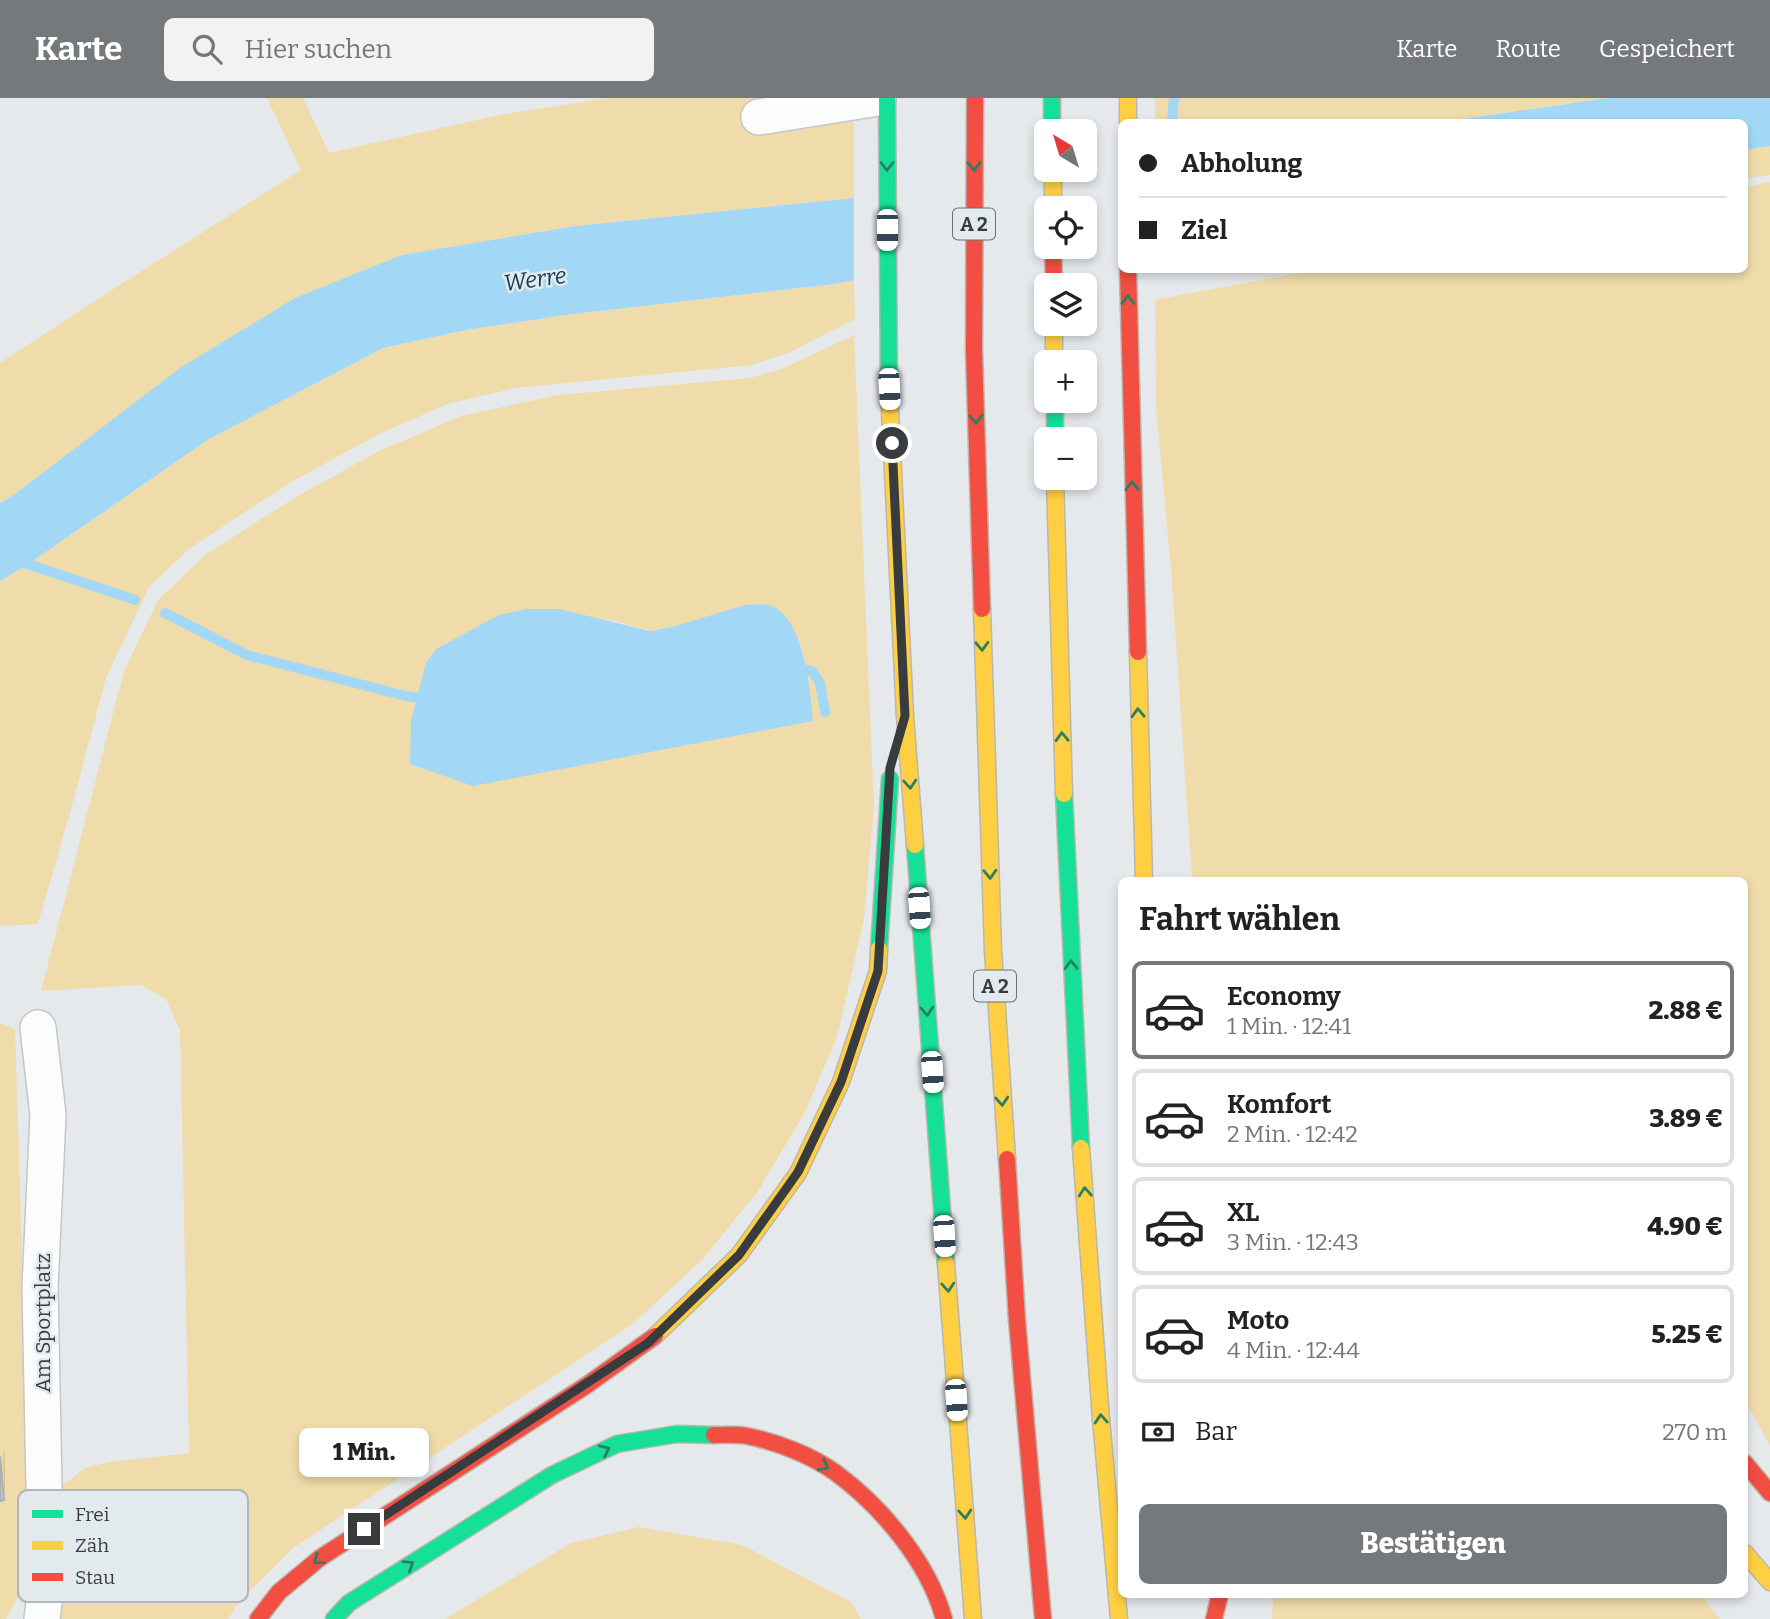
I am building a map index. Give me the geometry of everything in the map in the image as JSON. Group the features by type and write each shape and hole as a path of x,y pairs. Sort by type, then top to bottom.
{"highway":[{"path":"887,98 888,362 905,716 973,1619"},
{"name":"A 2","path":"975,98 974,351 993,950 1017,1320 1043,1619"},
{"path":"1052,98 1052,119"},
{"path":"1128,98 1128,119"},
{"path":"1128,273 1144,877"},
{"path":"1055,490 1073,1028 1105,1487 1119,1619"},
{"path":"258,1619 279,1592 320,1558 648,1343 739,1255 798,1172 841,1082 878,971 892,761 905,716"},
{"path":"1140,806 1159,877"},
{"path":"334,1619 349,1603 552,1475 617,1444 677,1434 744,1435 786,1447 835,1472 882,1513 917,1560 944,1619"},
{"path":"1748,1467 1770,1493"},
{"path":"1748,1557 1770,1583"},
{"path":"1214,1619 1219,1598"}],"street":[{"path":"759,117 878,98"},
{"name":"Am Sportplatz","path":"38,1028 48,1115 40,1287 44,1490"}],"shaded area":[{"path":"267,98 303,98 329,153 504,114 609,98 854,98 854,198 575,226 402,255 0,503 0,363 301,170"},
{"path":"1155,98 1608,98 1463,119 1155,119"},
{"path":"1770,146 1770,175 1748,178 1748,150"},
{"path":"1770,182 1770,1446 1748,1406 1748,877 1192,877 1171,569 1156,407 1155,300 1299,273 1748,273 1748,186"},
{"path":"854,280 855,319 788,353 752,365 515,388 448,404 381,433 291,482 190,548 149,587 106,678 38,924 0,926 0,581 209,439 383,348 466,330 565,315"},
{"path":"854,335 874,807 864,919 837,1037 805,1112 758,1191 702,1260 634,1323 293,1548 248,1593 248,1490 57,1490 85,1468 109,1462 189,1453 180,1030 166,999 141,985 41,991 124,671 158,600 205,555 296,497 379,451 461,416 558,395 750,378 784,368","holes":["608,619 650,631 672,627 412,732 411,721"]},
{"path":"0,1023 15,1029 29,1490 18,1490 18,1597 6,1619 0,1619"},
{"path":"639,1527 742,1545 851,1602 861,1619 445,1619 571,1543"},
{"path":"1273,1598 1703,1598 1720,1619 1272,1619"},
{"path":"60,1602 239,1602 228,1619 60,1619"}],"water":[{"path":"1608,98 1770,98 1770,146 1748,150 1748,119 1463,119"},
{"name":"Werre","path":"1034,173 1034,182 1085,182 1085,196 1034,196 1034,212 854,280 565,315 466,330 383,348 209,439 0,581 0,503 180,368 295,298 402,255 575,226 854,198"},
{"path":"745,605 772,606 783,613 792,625 808,675 813,721 473,786 410,764 411,721 426,663 436,649 499,615 526,609 559,609 650,631"}],"pier":[{"path":"1118,158 1118,245 1097,248 1097,196 1034,196 1034,257 854,283 854,194 1034,169 1034,182 1097,182 1097,160"}],"building":[{"path":"0,1456 4,1500 0,1501"}],"waterway":[{"path":"1172,119 1174,98"},
{"path":"0,555 135,600"},
{"path":"165,613 247,655 406,696 429,699"},
{"path":"796,668 812,671 820,683 825,712"}],"traffic: fast":[{"path":"887,98 889,390"},
{"path":"1052,98 1052,119"},
{"path":"1055,413 1055,427"},
{"path":"879,949 890,779"},
{"path":"1064,794 1081,1148"},
{"path":"915,845 946,1263"},
{"path":"334,1619 349,1603 552,1475 617,1444 677,1434 714,1435"}],"traffic: slow":[{"path":"1128,98 1128,119"},
{"path":"1053,182 1053,196"},
{"path":"1054,336 1054,350"},
{"path":"889,390 905,716 915,845"},
{"path":"1055,490 1064,794"},
{"path":"982,609 993,950 1007,1159"},
{"path":"1138,652 1144,877"},
{"path":"655,1336 739,1255 798,1173 841,1082 878,971 879,949"},
{"path":"1081,1148 1119,1619"},
{"path":"946,1263 973,1619"},
{"path":"1748,1556 1770,1582"}],"traffic: jam":[{"path":"975,98 974,351 982,609"},
{"path":"1053,259 1054,273"},
{"path":"1128,273 1138,652"},
{"path":"1007,1159 1017,1320 1043,1619"},
{"path":"258,1619 279,1592 320,1558 587,1385 655,1336"},
{"path":"714,1435 747,1436 770,1442 805,1455 836,1473 870,1502 902,1538 927,1577 944,1619"},
{"path":"1748,1467 1770,1493"},
{"path":"1214,1619 1219,1598"}],"route":[{"path":"364,1529 648,1343 739,1255 798,1172 841,1082 878,971 890,768 905,716 892,443"}]}
